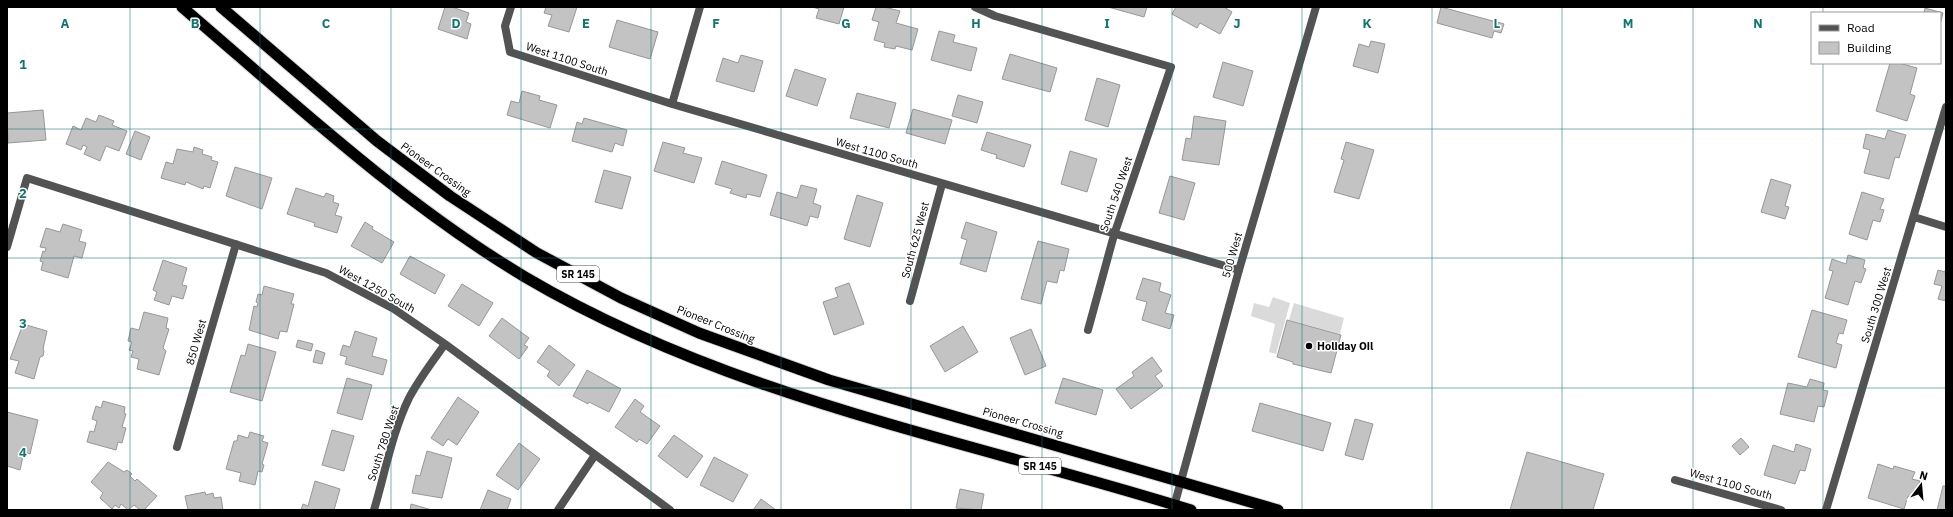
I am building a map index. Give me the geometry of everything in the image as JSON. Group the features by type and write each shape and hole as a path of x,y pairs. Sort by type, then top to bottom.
{"highway":[{"name":"SR 145","path":"182,7 359,159 436,219 526,277 611,322 689,357 817,402 1174,507 1191,510"},
{"name":"Pioneer Crossing","path":"221,7 377,141 450,196 537,252 621,298 698,333 828,380 1181,480 1278,510"}],"street":[{"name":"West 1100 South","path":"511,7 505,26 510,52 672,104 1114,235 1239,270"},
{"path":"672,104 700,7"},
{"name":"South 540 West","path":"975,7 995,16 1171,67 1114,235 1088,330"},
{"name":"500 West","path":"1174,507 1239,270 1316,7"},
{"name":"South 300 West","path":"1826,510 1946,107"},
{"name":"West 1250 South","path":"7,247 27,178 326,273 394,309 445,344 670,510"},
{"name":"South 625 West","path":"910,301 942,184"},
{"path":"1914,217 1946,226"},
{"name":"850 West","path":"177,447 236,244"},
{"name":"South 780 West","path":"374,510 404,412 420,380 445,344"},
{"path":"558,510 595,455"},
{"name":"West 1100 South","path":"1675,480 1781,510"}],"shaded area":[{"path":"1273,297 1290,303 1276,354 1269,352 1275,324 1251,316 1254,303 1269,307"},
{"path":"1294,303 1344,318 1340,334 1289,320"}],"building":[{"path":"445,7 452,7 469,13 466,22 471,24 467,39 438,29"},
{"path":"546,7 577,7 569,32 548,26 552,15 544,13"},
{"path":"812,7 844,7 839,24 816,18 819,9"},
{"path":"876,7 884,7 900,11 896,23 918,29 912,50 896,46 895,49 884,47 885,43 874,40 879,22 872,20"},
{"path":"1108,7 1147,7 1144,17"},
{"path":"1176,7 1224,7 1232,12 1220,34 1200,23 1197,28 1172,14"},
{"path":"1441,7 1504,24 1501,33 1494,31 1492,38 1437,23"},
{"path":"1925,8 1939,12 1924,12"},
{"path":"617,20 658,32 650,59 609,47"},
{"path":"939,31 955,35 953,42 977,48 971,71 931,60"},
{"path":"1371,41 1385,44 1378,73 1353,66 1359,44 1369,47"},
{"path":"1010,54 1057,68 1050,92 1002,79"},
{"path":"741,55 763,61 754,92 716,81 723,58 738,63"},
{"path":"1223,62 1253,71 1243,106 1213,97"},
{"path":"1890,64 1903,64 1917,68 1910,94 1915,96 1907,121 1876,111"},
{"path":"795,69 826,79 817,106 786,96"},
{"path":"1097,78 1120,85 1108,127 1085,120"},
{"path":"522,91 540,96 539,100 557,105 550,128 507,115 511,101 519,103"},
{"path":"857,93 896,103 889,128 850,118"},
{"path":"958,95 983,102 977,123 952,116"},
{"path":"913,109 952,120 945,144 906,133"},
{"path":"43,110 46,140 8,143 7,113"},
{"path":"99,115 114,121 112,125 127,131 119,151 106,146 100,161 84,154 87,147 83,145 81,150 66,144 73,126 81,130 86,118 96,122"},
{"path":"1194,116 1226,121 1219,165 1182,160 1186,138 1191,139"},
{"path":"584,118 627,130 623,146 615,143 612,152 572,141 577,122 582,124"},
{"path":"1888,130 1906,135 1899,158 1895,157 1889,179 1864,173 1870,150 1863,148 1866,134 1885,139"},
{"path":"135,131 150,137 141,160 126,154"},
{"path":"987,132 1031,145 1024,167 996,158 997,155 981,150"},
{"path":"663,142 685,148 683,153 702,158 694,183 654,171"},
{"path":"1346,142 1374,150 1359,199 1334,192 1344,160 1341,159"},
{"path":"194,147 203,150 202,154 212,157 211,160 218,162 210,188 204,186 203,189 186,182 185,185 161,178 166,162 173,164 177,149 193,152"},
{"path":"1070,151 1097,159 1087,192 1061,184"},
{"path":"722,161 767,175 760,197 747,194 746,198 730,193 732,189 715,184"},
{"path":"235,167 272,178 262,209 226,196"},
{"path":"604,170 631,177 622,209 595,202"},
{"path":"1170,176 1195,183 1184,220 1159,213"},
{"path":"1771,179 1791,185 1785,206 1789,207 1785,219 1761,212"},
{"path":"801,185 817,189 813,203 821,206 818,218 810,216 807,226 770,215 777,192 797,198"},
{"path":"296,188 324,197 326,193 334,196 333,202 339,204 335,215 342,217 337,233 314,226 315,223 287,214"},
{"path":"1862,192 1884,199 1880,209 1884,210 1880,222 1873,220 1867,240 1849,234"},
{"path":"857,195 883,203 870,247 844,239"},
{"path":"365,222 373,227 372,229 394,242 382,263 351,246"},
{"path":"966,222 997,232 986,272 960,264 967,240 961,238"},
{"path":"63,224 82,230 79,241 86,243 82,258 74,256 68,278 41,270 43,262 40,261 43,251 45,252 46,248 40,247 46,228 60,232"},
{"path":"1038,241 1069,249 1064,271 1060,270 1057,283 1047,281 1041,304 1021,299"},
{"path":"1848,255 1865,260 1863,268 1866,269 1861,283 1855,281 1848,305 1825,298 1833,271 1829,270 1832,259 1846,264"},
{"path":"410,256 445,275 435,294 400,274"},
{"path":"163,260 187,268 182,285 187,286 183,299 172,296 169,305 154,300 157,292 153,290"},
{"path":"1946,267 1946,301 1938,299 1942,286 1934,284 1938,270 1945,272"},
{"path":"1143,278 1161,283 1159,291 1171,295 1165,313 1174,315 1170,329 1142,320 1147,302 1136,299"},
{"path":"849,283 864,324 834,335 823,302 838,297 835,288"},
{"path":"462,284 493,303 479,326 448,306"},
{"path":"264,286 294,294 291,304 294,304 287,332 280,331 278,339 249,330 254,306 257,307 258,303 256,302 258,294 262,295"},
{"path":"1812,310 1847,320 1843,334 1839,333 1836,343 1842,345 1836,368 1798,357"},
{"path":"144,312 168,318 166,328 169,329 163,348 166,351 159,375 137,369 139,359 131,357 133,351 129,350 132,342 128,341 131,328 139,330"},
{"path":"502,318 529,338 524,345 528,347 519,359 489,336"},
{"name":"Holiday Oil","path":"1287,320 1341,335 1331,373 1293,364 1293,362 1277,357"},
{"path":"23,324 47,331 43,356 40,357 34,379 15,373 19,361 10,359"},
{"path":"963,326 978,352 945,372 930,346"},
{"path":"1031,329 1046,366 1025,375 1010,338"},
{"path":"355,331 377,338 372,356 387,360 383,375 345,364 347,357 340,355 343,345 350,347"},
{"path":"298,340 313,344 311,351 296,347"},
{"path":"248,344 276,352 262,401 230,392 241,355 245,356"},
{"path":"549,345 575,365 559,386 547,376 550,371 537,362"},
{"path":"316,350 325,353 322,364 313,362"},
{"path":"1152,357 1162,371 1155,376 1163,386 1131,409 1116,389 1134,376 1132,372"},
{"path":"587,370 621,389 609,412 589,402 588,404 573,396"},
{"path":"347,378 372,385 362,420 337,413"},
{"path":"1063,378 1103,390 1096,415 1055,403"},
{"path":"1810,379 1824,383 1823,390 1828,391 1824,407 1818,406 1814,422 1780,414 1788,383 1807,387"},
{"path":"458,397 479,412 457,445 448,439 443,446 431,438"},
{"path":"635,399 644,406 640,412 660,426 647,444 639,439 637,442 615,427"},
{"path":"103,401 125,407 124,413 126,414 122,427 126,428 122,443 118,442 116,450 87,442 90,431 94,432 97,421 92,419 96,406 101,408"},
{"path":"1260,403 1331,423 1323,451 1252,431"},
{"path":"7,412 38,420 30,454 24,452 20,470 7,466"},
{"path":"1355,419 1373,424 1363,460 1345,455"},
{"path":"332,430 354,436 344,471 322,465"},
{"path":"250,432 264,436 262,441 268,443 262,464 264,465 262,472 258,471 255,485 239,481 241,473 226,469 234,441 237,441 238,435 248,438"},
{"path":"674,435 703,456 687,478 658,456"},
{"path":"1741,438 1749,447 1740,455 1732,446"},
{"path":"519,443 540,459 518,490 496,475"},
{"path":"1796,444 1811,449 1805,471 1800,470 1795,484 1764,475 1773,445 1794,452"},
{"path":"427,451 452,458 442,498 412,493 416,475 420,476"},
{"path":"1527,452 1604,474 1593,510 1510,510"},
{"path":"714,457 748,475 733,502 700,485"},
{"path":"108,462 124,472 127,470 132,474 130,476 135,481 137,479 157,496 144,510 140,510 134,505 128,510 121,504 119,508 115,505 112,509 100,498 103,493 91,482"},
{"path":"1878,464 1893,469 1894,466 1915,472 1912,479 1920,481 1914,498 1908,496 1904,509 1868,498"},
{"path":"315,481 340,489 334,510 301,510 303,504 308,506"},
{"path":"1943,486 1946,486 1946,510 1937,510"},
{"path":"960,489 984,494 981,510 956,508"},
{"path":"488,490 511,499 507,510 480,510"},
{"path":"205,492 206,495 213,493 214,498 221,497 223,510 188,510 185,496"},
{"path":"761,499 776,510 753,510"},
{"path":"411,504 432,510 410,510"}],"place":[{"name":"Holiday Oil","path":"1309,346"}]}
